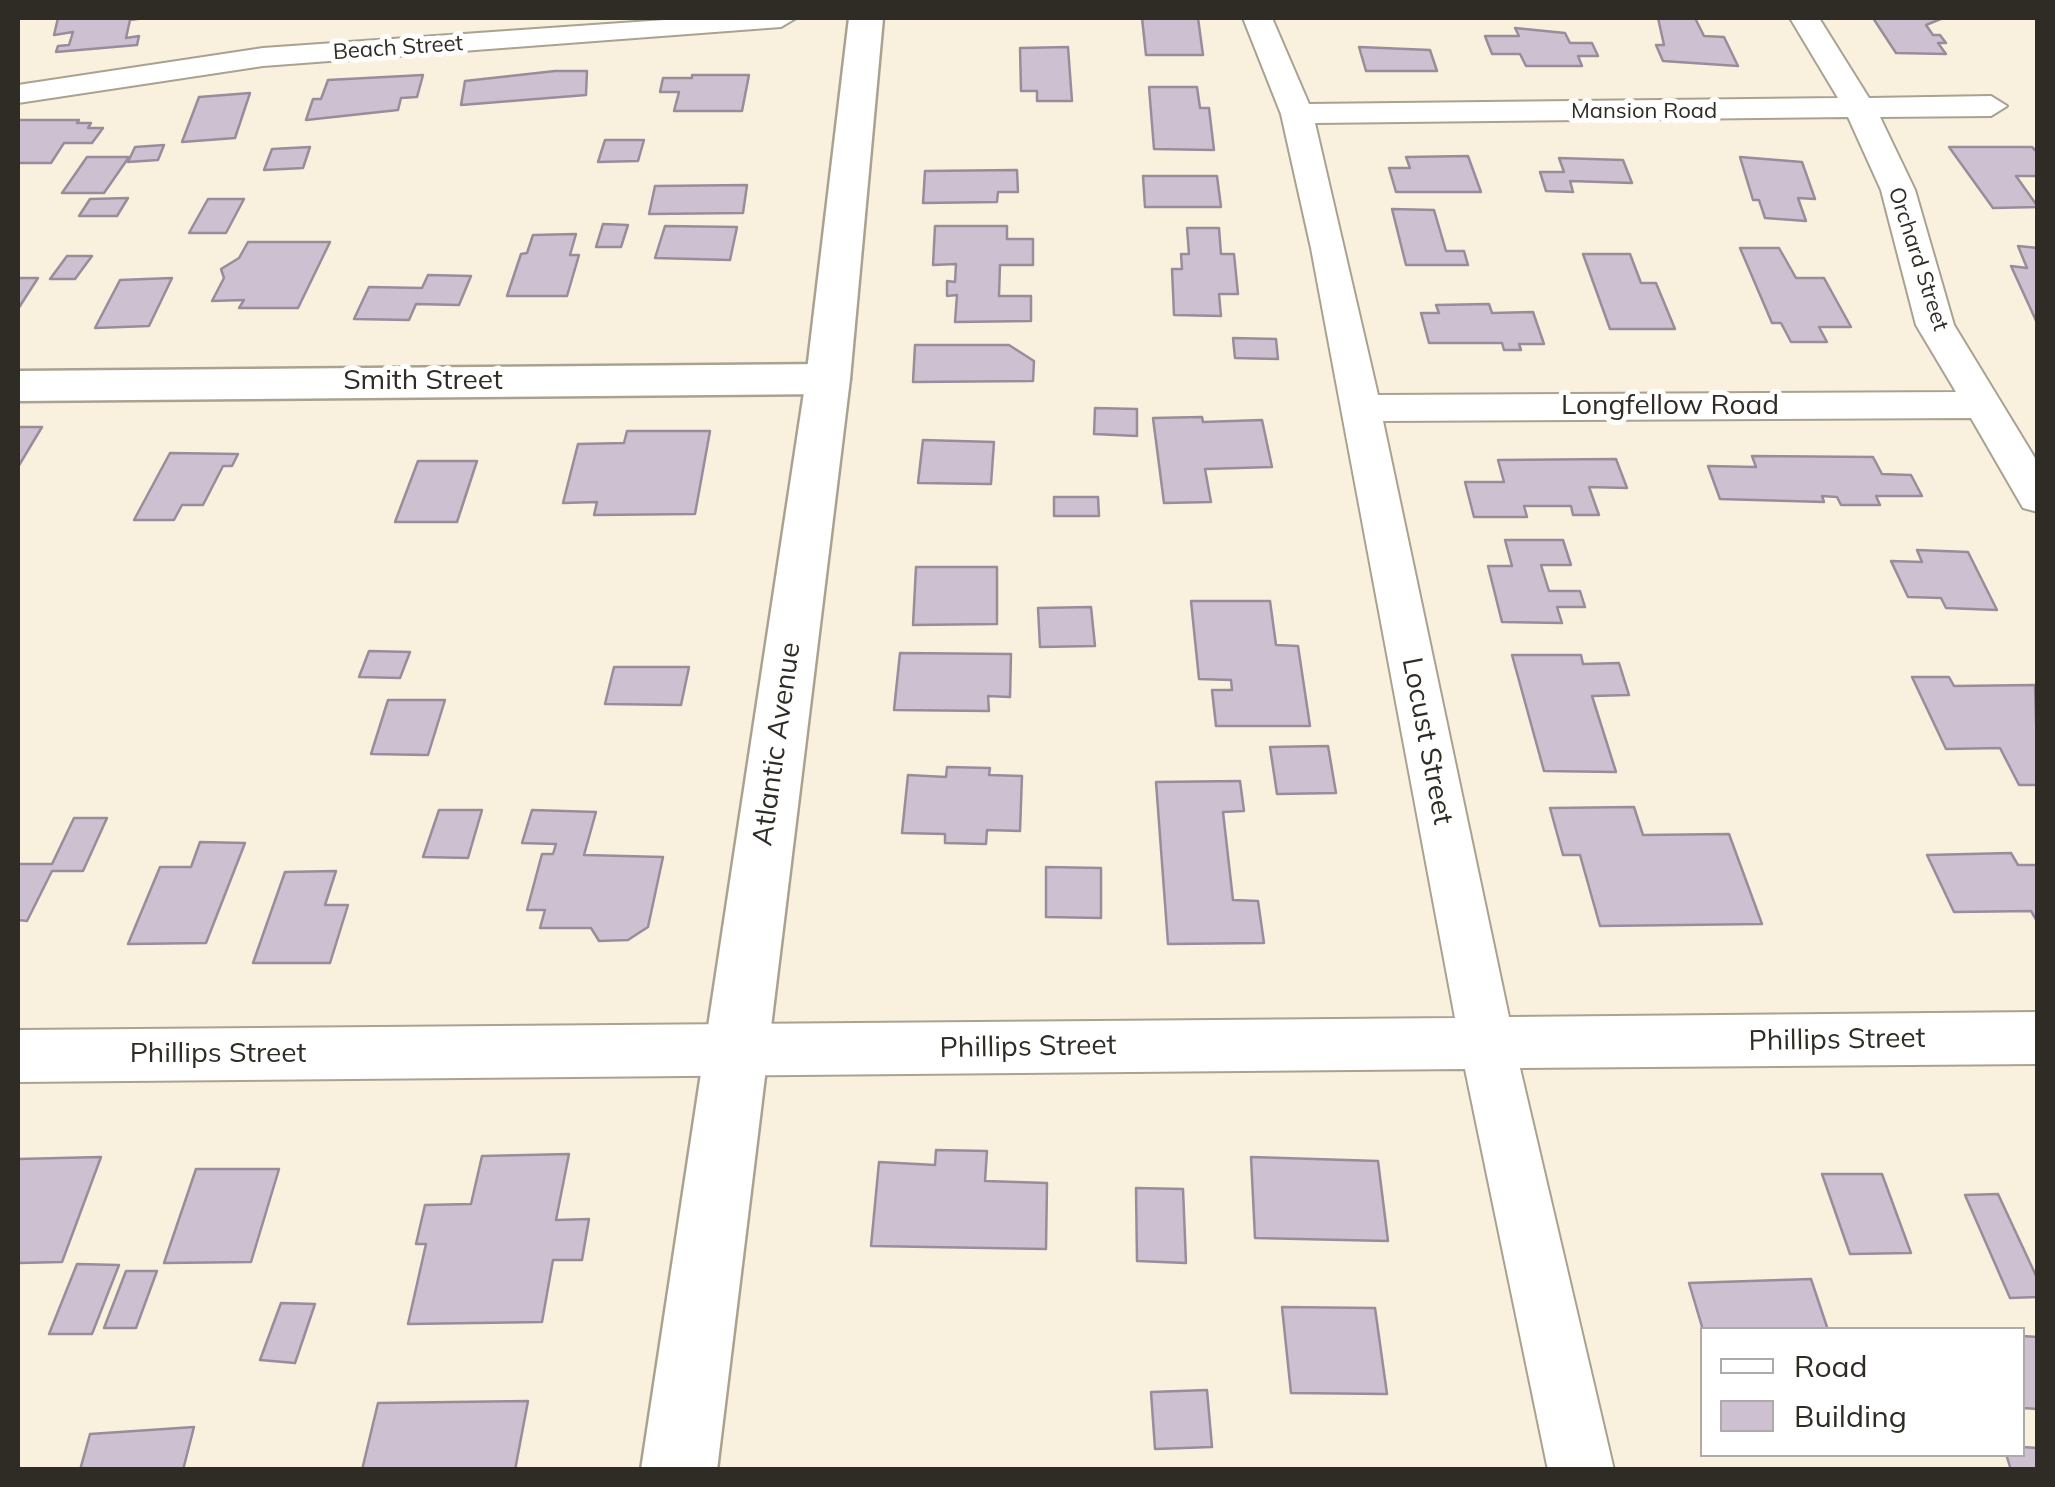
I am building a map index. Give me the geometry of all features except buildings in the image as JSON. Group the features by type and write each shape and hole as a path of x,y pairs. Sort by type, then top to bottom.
{"main road":[{"name":"Atlantic Avenue","path":"679,1470 733,1050 828,379 866,18"},
{"name":"Smith Street","path":"18,386 828,379"}],"street":[{"name":"Beach Street","path":"18,94 263,57 781,18"},
{"name":"Locust Street","path":"1258,18 1298,114 1488,1043 1581,1470"},
{"name":"Orchard Street","path":"1805,18 1861,110 1898,190 1934,325 2038,498"},
{"name":"Mansion Road","path":"1298,114 1991,106"},
{"name":"Longfellow Road","path":"1360,408 1981,405"},
{"name":"Phillips Street","path":"18,1056 2038,1038"}]}
